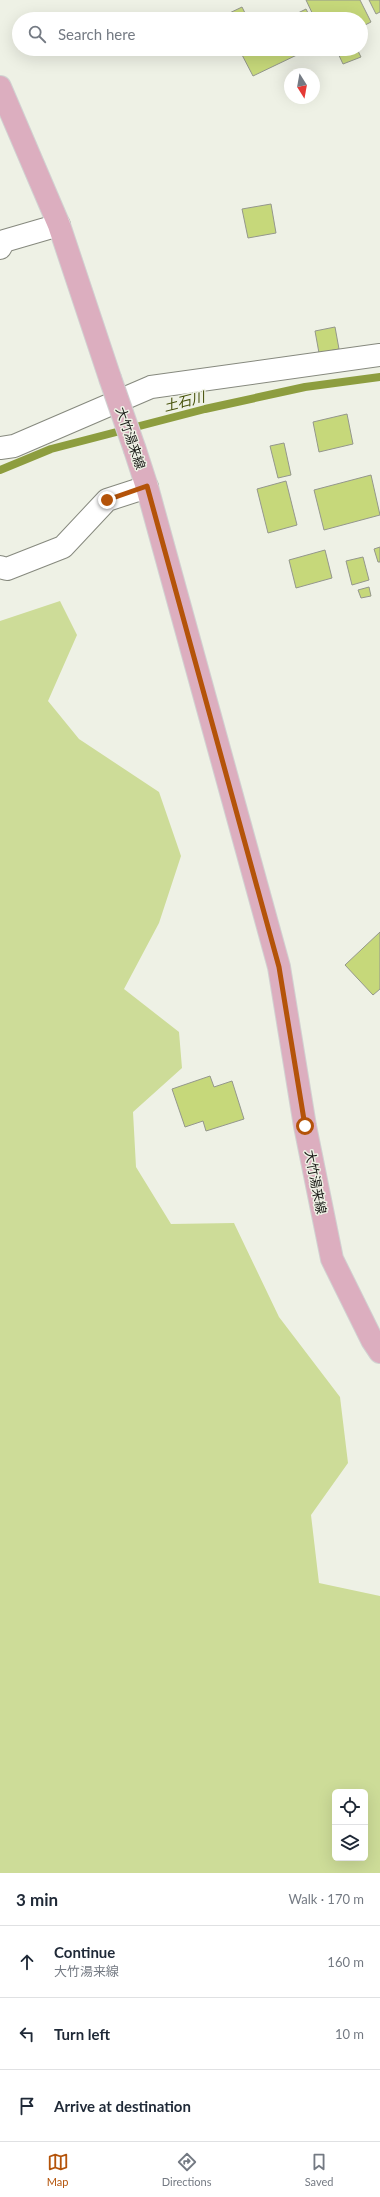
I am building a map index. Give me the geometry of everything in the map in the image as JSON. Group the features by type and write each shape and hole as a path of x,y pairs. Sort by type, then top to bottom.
{"main road":[{"name":"大竹湯来線","path":"0,87 59,225 147,486 279,967 305,1126 332,1259 372,1340 380,1352"}],"street":[{"path":"0,248 4,241 59,225"},
{"path":"0,448 14,446 151,387 380,355"},
{"path":"0,567 7,569 63,547 107,500 147,486"}],"green space":[{"path":"60,601 77,635 48,701 79,739 159,792 181,856 159,923 124,989 179,1032 182,1068 133,1112 136,1167 171,1224 234,1223 279,1317 340,1397 348,1463 311,1515 319,1583 380,1596 380,1873 0,1873 0,621"}],"building":[{"path":"306,0 360,0 366,12 312,12"},
{"path":"369,0 380,0 380,12 376,14"},
{"path":"242,7 244,12 232,12"},
{"path":"306,9 308,12 300,12"},
{"path":"368,16 371,22 368,24"},
{"path":"243,56 295,56 253,76"},
{"path":"339,56 361,57 343,64"},
{"path":"271,204 276,233 248,238 242,209"},
{"path":"335,327 339,349 319,353 315,331"},
{"path":"347,414 353,444 319,452 313,422"},
{"path":"284,443 291,475 278,478 270,446"},
{"path":"371,475 380,515 324,530 314,490"},
{"path":"286,481 297,525 268,533 257,489"},
{"path":"380,547 380,562 378,562 374,549"},
{"path":"325,550 332,578 296,588 289,560"},
{"path":"363,557 369,580 352,585 346,561"},
{"path":"369,587 371,596 361,598 358,590"},
{"path":"380,932 380,989 373,995 345,965"},
{"path":"210,1076 214,1087 232,1081 244,1119 206,1131 203,1121 185,1127 172,1089"}],"waterway":[{"name":"土石川","path":"0,470 51,449 205,409 305,387 380,377"}],"route":[{"path":"107,500 147,486 279,967 305,1126"}]}
